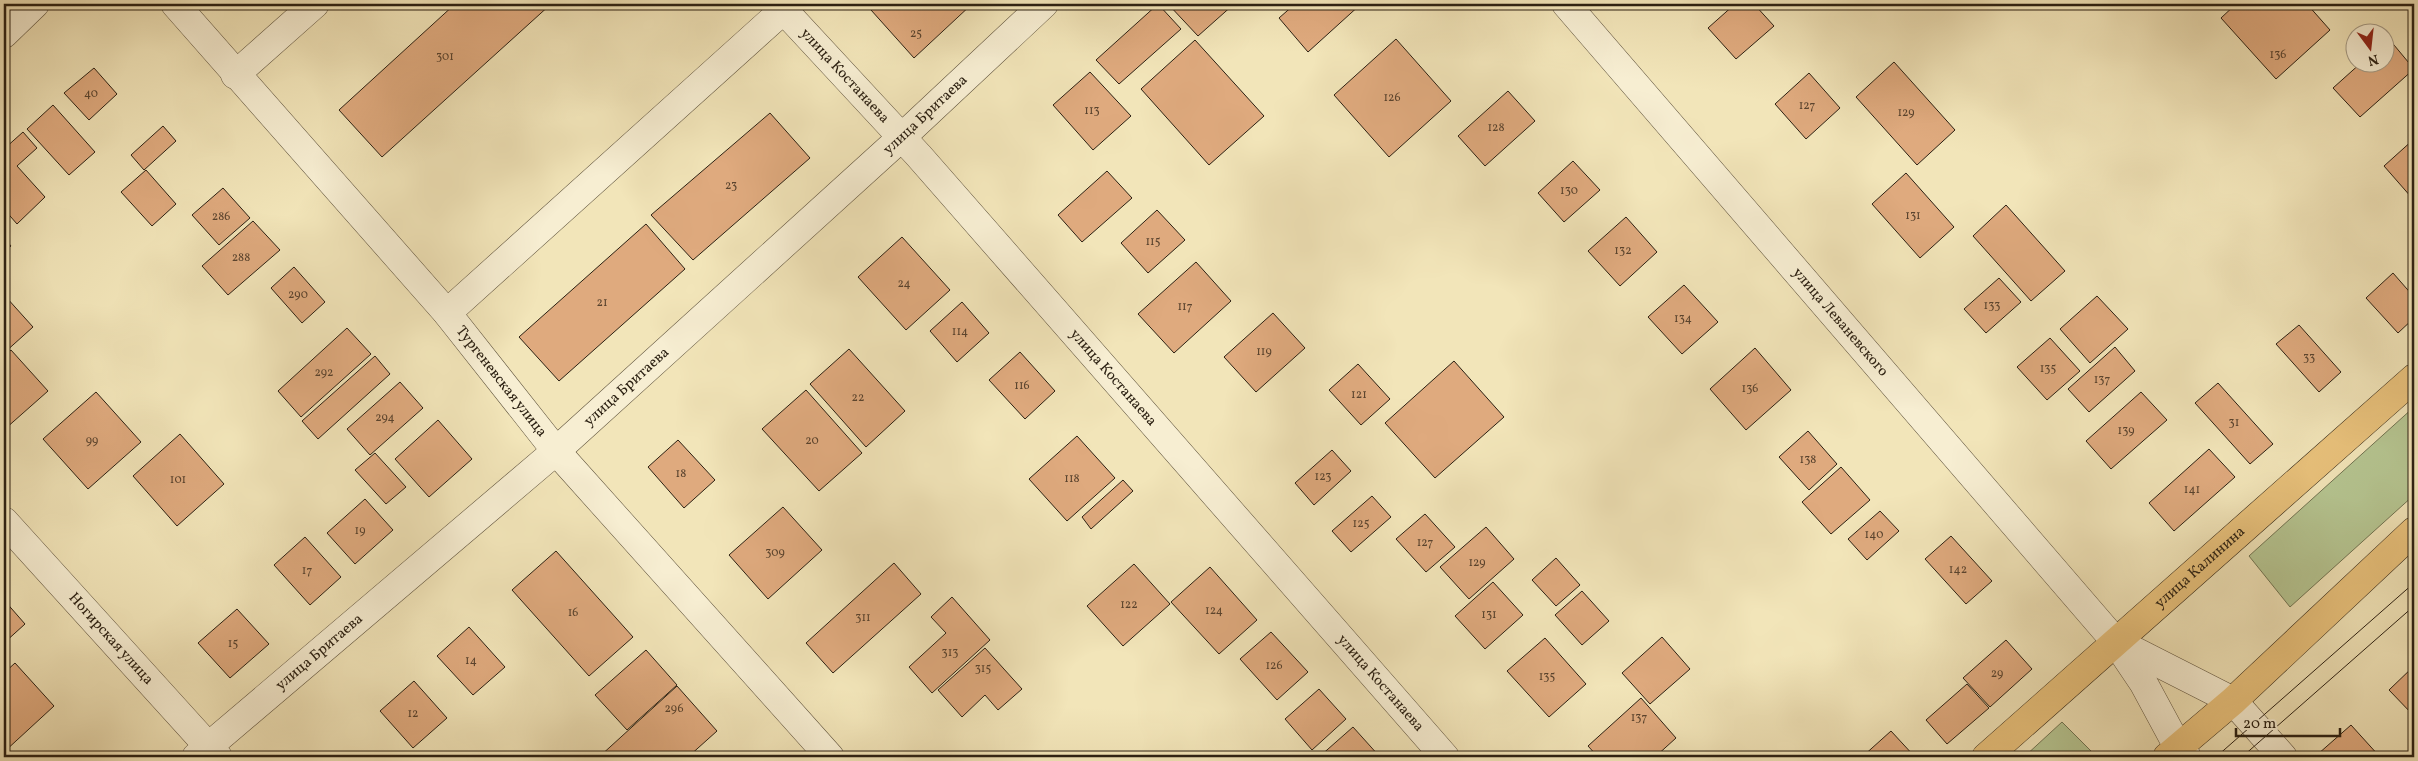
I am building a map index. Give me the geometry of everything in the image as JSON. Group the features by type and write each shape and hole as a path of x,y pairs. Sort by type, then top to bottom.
{"main road":[{"name":"улица Калинина","path":"1986,757 2414,378"},
{"path":"2177,754 2414,531"}],"street":[{"path":"4,34 35,4"},
{"name":"Тургеневская улица","path":"174,4 447,313 556,451 830,757"},
{"path":"235,75 315,4"},
{"name":"улица Бритаева","path":"208,754 556,451 902,137 1044,4"},
{"name":"улица Леваневского","path":"1566,4 2115,641 2144,684 2177,754"},
{"path":"447,313 784,6"},
{"name":"улица Костанаева","path":"784,6 902,137 1445,757"},
{"name":"Ногирская улица","path":"4,521 208,754"},
{"name":"улица Леваневского","path":"2115,641 2233,701 2282,757"}],"green space":[{"path":"2414,407 2414,495 2290,607 2249,556"},
{"path":"2062,722 2097,757 2024,757"}],"building":[{"path":"455,4 551,4 382,157 339,110"},
{"path":"878,4 972,4 914,58 871,10"},
{"path":"1158,4 1181,29 1119,84 1096,60"},
{"path":"1168,4 1234,4 1198,36"},
{"path":"1295,4 1361,4 1308,52 1279,18"},
{"path":"1735,4 1754,4 1774,26 1736,59 1708,28"},
{"path":"2236,4 2307,4 2330,30 2276,79 2221,18"},
{"path":"1396,39 1451,101 1389,157 1334,95"},
{"path":"1195,40 1264,116 1209,165 1141,89"},
{"path":"2396,47 2414,69 2360,117 2333,88 2351,72 2396,72"},
{"path":"1894,62 1955,130 1917,165 1856,97"},
{"path":"94,68 117,94 89,120 64,93"},
{"path":"1090,72 1131,116 1093,150 1053,105"},
{"path":"1809,73 1840,108 1806,139 1775,104"},
{"path":"1508,91 1535,121 1485,166 1458,136"},
{"path":"53,105 95,152 69,175 27,129"},
{"path":"770,113 810,158 693,260 651,215"},
{"path":"163,126 176,141 144,170 131,155"},
{"path":"23,132 37,148 17,166 45,197 17,224 4,209 4,149"},
{"path":"2414,139 2414,196 2412,198 2384,166"},
{"path":"1573,161 1600,190 1564,222 1538,193"},
{"path":"146,170 176,204 152,226 121,192"},
{"path":"1107,171 1132,198 1082,242 1058,215"},
{"path":"1906,173 1954,227 1920,258 1872,204"},
{"path":"223,188 250,218 219,245 192,215"},
{"path":"2006,205 2065,271 2031,301 1973,236"},
{"path":"1157,210 1185,240 1148,273 1121,243"},
{"path":"1626,217 1657,252 1620,286 1588,251"},
{"path":"253,221 280,250 228,295 202,266"},
{"path":"646,224 685,269 559,381 519,337"},
{"path":"902,237 950,290 906,330 858,277"},
{"path":"4,238 11,246 4,252"},
{"path":"1196,262 1231,301 1174,353 1138,314"},
{"path":"294,267 325,302 302,323 271,288"},
{"path":"2393,273 2414,297 2414,318 2398,333 2366,298"},
{"path":"1999,278 2021,302 1986,333 1964,309"},
{"path":"1684,285 1718,322 1682,354 1648,317"},
{"path":"2097,296 2128,329 2090,363 2060,329"},
{"path":"6,297 33,327 4,353 4,299"},
{"path":"962,302 989,333 957,362 930,331"},
{"path":"1273,313 1305,348 1256,392 1224,357"},
{"path":"2299,325 2341,372 2319,392 2276,344"},
{"path":"347,328 371,354 301,417 278,391"},
{"path":"2050,338 2080,371 2047,400 2017,367"},
{"path":"2115,347 2135,371 2089,412 2068,389"},
{"path":"1755,348 1791,390 1746,430 1710,389"},
{"path":"849,349 905,411 866,447 810,384"},
{"path":"11,350 48,391 5,429 4,357"},
{"path":"1020,352 1055,391 1025,419 989,380"},
{"path":"375,356 390,374 318,439 302,421"},
{"path":"1454,361 1504,417 1435,478 1385,423"},
{"path":"1358,364 1390,399 1361,425 1329,390"},
{"path":"400,382 423,408 370,455 347,429"},
{"path":"2218,383 2273,444 2250,464 2195,403"},
{"path":"806,390 862,453 819,491 762,429"},
{"path":"96,392 141,442 88,489 43,439"},
{"path":"2141,392 2167,420 2111,469 2086,441"},
{"path":"438,420 472,459 429,497 395,459"},
{"path":"1808,431 1837,464 1809,490 1779,457"},
{"path":"180,434 224,484 177,526 133,476"},
{"path":"1077,436 1115,478 1067,521 1029,479"},
{"path":"678,440 715,480 684,508 648,467"},
{"path":"2209,449 2235,477 2174,531 2149,503"},
{"path":"1332,450 1351,471 1314,505 1295,483"},
{"path":"375,453 406,487 386,504 355,470"},
{"path":"1841,467 1870,500 1831,534 1802,502"},
{"path":"1123,480 1133,491 1091,529 1082,517"},
{"path":"1372,496 1391,517 1351,552 1332,531"},
{"path":"365,499 393,530 355,564 327,533"},
{"path":"783,507 822,550 768,599 729,555"},
{"path":"1880,511 1899,531 1867,560 1848,539"},
{"path":"1425,514 1455,547 1426,572 1396,539"},
{"path":"1486,527 1514,559 1469,599 1440,567"},
{"path":"1951,536 1992,581 1966,604 1925,559"},
{"path":"305,537 341,577 310,605 274,565"},
{"path":"556,551 633,637 589,676 512,590"},
{"path":"1556,558 1580,585 1556,606 1532,580"},
{"path":"894,563 921,594 833,673 806,643"},
{"path":"1134,564 1170,604 1123,646 1087,606"},
{"path":"1210,567 1257,620 1219,654 1171,602"},
{"path":"1493,582 1523,615 1485,649 1455,616"},
{"path":"1582,591 1609,621 1582,645 1555,615"},
{"path":"952,597 990,640 932,693 909,667 946,633 931,617"},
{"path":"4,600 25,624 4,643"},
{"path":"237,609 269,644 230,678 198,643"},
{"path":"469,627 505,667 473,695 437,656"},
{"path":"1271,632 1308,672 1277,700 1240,659"},
{"path":"1662,637 1690,669 1650,704 1622,673"},
{"path":"1545,638 1586,684 1549,717 1507,671"},
{"path":"2006,640 2032,669 1990,707 1963,678"},
{"path":"985,648 1022,689 998,710 985,695 962,717 938,690"},
{"path":"646,650 677,685 627,730 595,695"},
{"path":"15,663 54,706 4,752 4,673"},
{"path":"2414,666 2414,716 2389,690"},
{"path":"414,681 447,718 413,748 380,711"},
{"path":"1967,684 1989,708 1947,744 1926,720"},
{"path":"677,686 717,731 688,757 599,757"},
{"path":"1319,689 1346,719 1312,750 1285,719"},
{"path":"1641,698 1676,738 1655,757 1598,757 1588,746"},
{"path":"2351,725 2380,757 2321,757 2318,754"},
{"path":"1353,727 1380,757 1319,757"},
{"path":"1891,731 1915,757 1862,757"}],"tram line":[{"path":"2216,757 2414,583"},
{"path":"2242,757 2414,606"}]}
